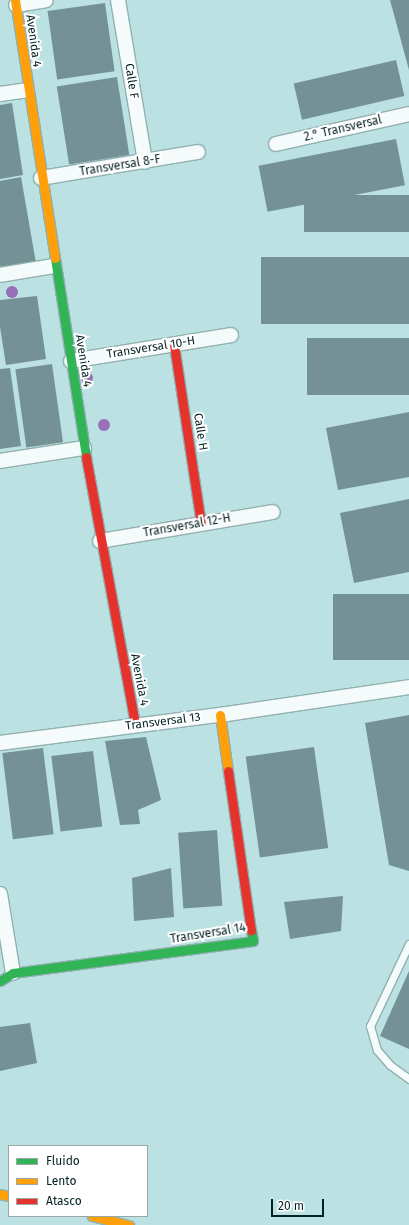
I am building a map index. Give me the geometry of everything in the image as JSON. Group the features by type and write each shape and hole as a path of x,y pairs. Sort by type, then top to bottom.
{"main road":[{"name":"Avenida 4","path":"16,2 27,90 54,266 100,541 135,725"},
{"name":"Calle H","path":"174,345 202,523"},
{"name":"Transversal 14","path":"13,973 253,941 220,715"},
{"path":"0,981 13,973"},
{"path":"96,1217 130,1225"}],"street":[{"path":"16,2 46,0"},
{"name":"Calle F","path":"118,0 144,162"},
{"path":"0,94 27,90"},
{"name":"2.° Transversal","path":"276,144 409,114"},
{"name":"Transversal 8-F","path":"41,178 198,152"},
{"path":"0,276 54,266"},
{"name":"Transversal 10-H","path":"71,362 231,335"},
{"path":"0,461 84,448"},
{"name":"Transversal 12-H","path":"100,541 273,512"},
{"name":"Transversal 13","path":"0,743 220,715 325,698 409,687"},
{"path":"0,894 13,973"}],"lane":[{"path":"409,944 370,1026 377,1050 390,1065 409,1079"}],"building":[{"path":"390,0 409,0 409,70"},
{"path":"105,3 115,71 57,79 48,11"},
{"path":"396,60 404,96 302,120 294,84"},
{"path":"117,77 129,155 69,165 57,87"},
{"path":"12,103 23,175 0,179 0,105"},
{"path":"396,139 405,185 268,212 259,166"},
{"path":"21,177 36,263 0,269 0,181"},
{"path":"304,195 409,195 409,232 304,232"},
{"path":"261,257 409,257 409,324 261,324"},
{"path":"37,296 46,359 6,365 0,327 0,300"},
{"path":"307,338 409,338 409,395 307,395"},
{"path":"52,364 63,442 26,447 15,369"},
{"path":"10,368 21,446 0,449 0,369"},
{"path":"409,412 409,477 338,490 326,428"},
{"path":"409,499 409,572 354,583 340,513"},
{"path":"333,594 409,594 409,660 333,660"},
{"path":"409,715 409,871 389,865 365,723"},
{"path":"146,737 161,800 138,810 140,824 120,825 105,741"},
{"path":"314,747 328,848 260,858 246,757"},
{"path":"43,748 54,834 13,839 2,753"},
{"path":"93,751 102,826 61,832 51,756"},
{"path":"217,830 222,906 183,909 178,833"},
{"path":"171,868 174,917 134,921 132,878"},
{"path":"343,896 341,931 290,939 284,902"},
{"path":"409,971 409,1049 380,1036"},
{"path":"30,1023 37,1063 0,1071 0,1027"}],"traffic: fast":[{"path":"55,258 86,457"},
{"path":"0,981 13,973 253,941 251,930"}],"traffic: slow":[{"path":"15,0 55,258"},
{"path":"220,715 228,771"},
{"path":"0,1194 8,1196"},
{"path":"96,1217 129,1225"}],"traffic: jam":[{"path":"174,345 201,523"},
{"path":"86,457 135,725"},
{"path":"228,771 251,930"}]}
